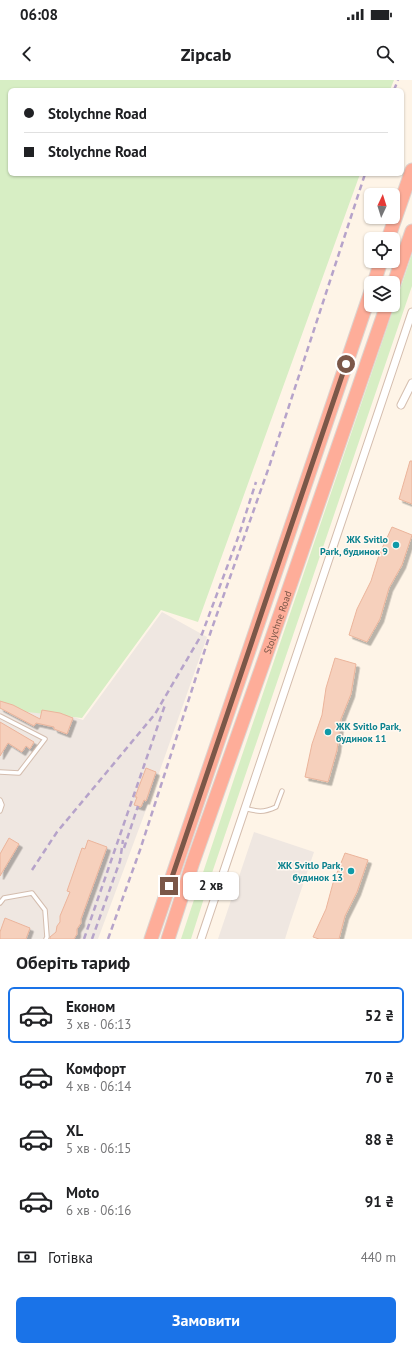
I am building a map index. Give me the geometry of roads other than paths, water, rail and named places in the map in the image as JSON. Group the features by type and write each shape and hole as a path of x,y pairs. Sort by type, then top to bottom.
{"highway":[{"path":"390,232 412,170"},
{"path":"396,276 412,231"},
{"name":"Stolychne Road","path":"151,939 364,312"},
{"name":"Stolychne Road","path":"168,939 193,862 264,661 384,312"}],"street":[{"path":"201,939 412,312"},
{"path":"401,405 412,383"}],"lane":[{"path":"0,716 45,739 19,773 0,772"},
{"path":"244,808 256,812 265,812 276,807 282,791"},
{"path":"0,800 2,805 0,811"},
{"path":"0,902 4,898 32,893 45,910 48,937 46,939"}],"railway":[{"path":"395,88 398,80"},
{"path":"108,939 140,850 211,631 269,467 364,176"},
{"path":"32,870 57,832 155,714 202,634 239,535 256,482"},
{"path":"84,939 165,705"},
{"path":"124,848 138,806"},
{"path":"92,939 120,861 123,840"}],"place":[{"name":"ЖК Svitlo Park, будинок 9","path":"396,545"},
{"name":"ЖК Svitlo Park, будинок 11","path":"328,732"},
{"name":"ЖК Svitlo Park, будинок 13","path":"351,871"}]}
